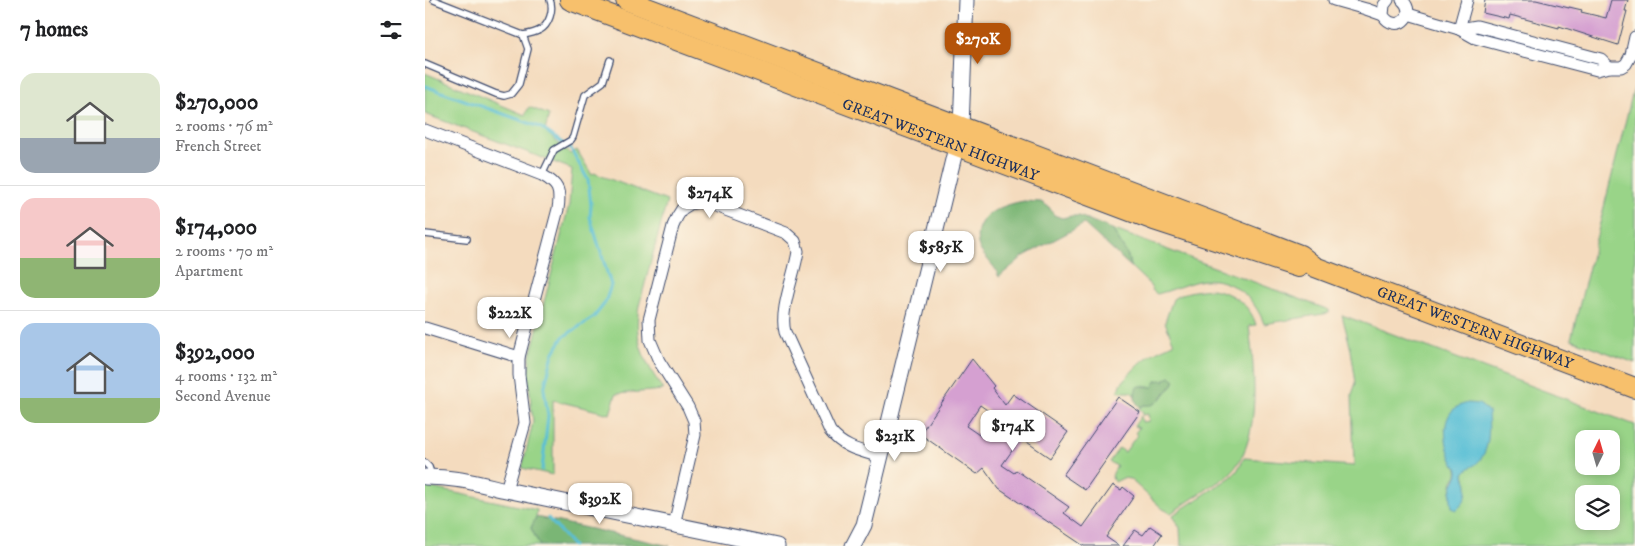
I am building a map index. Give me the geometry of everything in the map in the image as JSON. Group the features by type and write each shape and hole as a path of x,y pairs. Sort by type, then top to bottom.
{"highway":[{"name":"GREAT WESTERN HIGHWAY","path":"570,0 959,136"},
{"name":"GREAT WESTERN HIGHWAY","path":"625,0 959,136 1154,220 1296,267 1315,267 1635,388"}],"street":[{"path":"853,546 864,524 959,136 966,0"},
{"path":"1334,0 1383,15 1388,21 1396,24 1403,21 1408,14 1407,6 1402,0"},
{"path":"1383,15 1383,8 1388,0"},
{"path":"1459,28 1467,0"},
{"path":"1408,14 1459,28 1477,26 1601,59 1609,67 1621,67 1626,64 1631,55 1635,38"},
{"path":"425,130 544,171 560,195 519,357 519,375 525,423 506,490"},
{"path":"674,525 693,446 695,427 692,413 659,361 650,340 648,326 652,303 673,226 679,212 690,204 700,202 710,204 786,234 795,241 798,251 784,311 783,324 785,332 830,431 849,448 881,457"},
{"path":"425,328 519,357"},
{"path":"429,477 467,480 506,490 777,546"},
{"path":"864,524 864,546"}],"lane":[{"path":"434,0 523,35 538,32 545,27 552,10 550,0"},
{"path":"425,64 496,94 504,96 511,94 519,84 528,49 523,35"},
{"path":"544,171 554,150 571,140 574,135 585,95 603,82 610,60"},
{"path":"425,234 467,239"},
{"path":"425,463 429,467 429,477"}],"green space":[{"path":"425,73 525,115 529,107 549,115 545,131 570,154 577,150 592,175 594,173 667,201 639,306 638,319 639,341 642,351 663,390 616,394 610,414 553,400 553,475 522,468 533,422 528,375 530,357 569,205 572,169 425,114"},
{"path":"1635,83 1635,363 1571,339"},
{"path":"1024,201 1041,202 1049,207 1054,215 1062,218 1079,216 1112,229 1128,256 1130,266 1084,224 1024,256 999,277 995,268 982,253 978,244 977,234 984,219 991,213 1007,205"},
{"path":"1112,229 1329,310 1329,313 1264,324 1260,314 1247,297 1230,284 1220,281 1193,282 1157,294 1130,266 1128,256"},
{"path":"1212,289 1226,293 1245,305 1256,325 1249,326 1253,361 1254,400 1249,438 1243,455 1232,472 1171,513 1163,509 1130,479 1123,478 1115,482 1112,476 1117,466 1109,462 1119,448 1125,452 1137,435 1135,433 1139,428 1134,426 1141,416 1142,422 1149,421 1148,414 1142,415 1143,412 1139,409 1140,407 1162,398 1172,387 1175,380 1170,377 1153,388 1141,386 1135,392 1135,396 1131,392 1117,390 1144,360 1174,344 1165,322 1173,299 1197,290"},
{"path":"1342,315 1635,425 1635,546 1181,546 1180,528 1173,515 1231,477 1237,471 1244,458 1354,466 1352,394 1356,383 1351,350","holes":["1456,407 1476,464 1466,469 1464,474 1467,485 1451,499 1452,483 1457,475 1457,471 1445,429 1449,417"]},
{"path":"1171,377 1175,380 1158,401 1152,405 1140,407 1138,405 1135,398 1137,387 1153,387 1156,381 1164,381"},
{"path":"425,488 537,510 531,528 540,546 425,546"},
{"path":"536,517 670,546 540,546 531,528"}],"water":[{"path":"1468,403 1479,404 1488,411 1488,439 1481,459 1466,470 1464,474 1467,493 1463,503 1456,510 1452,507 1451,495 1458,470 1447,447 1446,424 1448,417 1458,406"}],"building":[{"path":"1485,0 1536,0 1582,10 1581,12 1606,18 1611,0 1628,0 1618,45 1559,26 1559,28 1510,15 1509,19 1483,13"},
{"path":"972,359 994,386 992,388 1005,405 1013,394 1068,432 1050,458 1021,438 1002,465 1014,473 1016,470 1069,507 1064,513 1083,527 1113,485 1121,490 1123,487 1134,496 1106,537 1119,546 1084,546 999,489 984,468 977,474 920,434","holes":["980,405 997,417 982,437 966,426"]},
{"path":"1118,397 1140,412 1085,490 1063,475"},
{"path":"1150,526 1162,534 1154,546 1123,546 1135,530 1143,535"}],"waterway":[{"path":"425,86 540,127 571,149 588,180 591,205 590,217 611,285 605,303 594,317 563,337 553,354 544,389 548,416 542,470"},
{"path":"548,518 573,546"}]}
